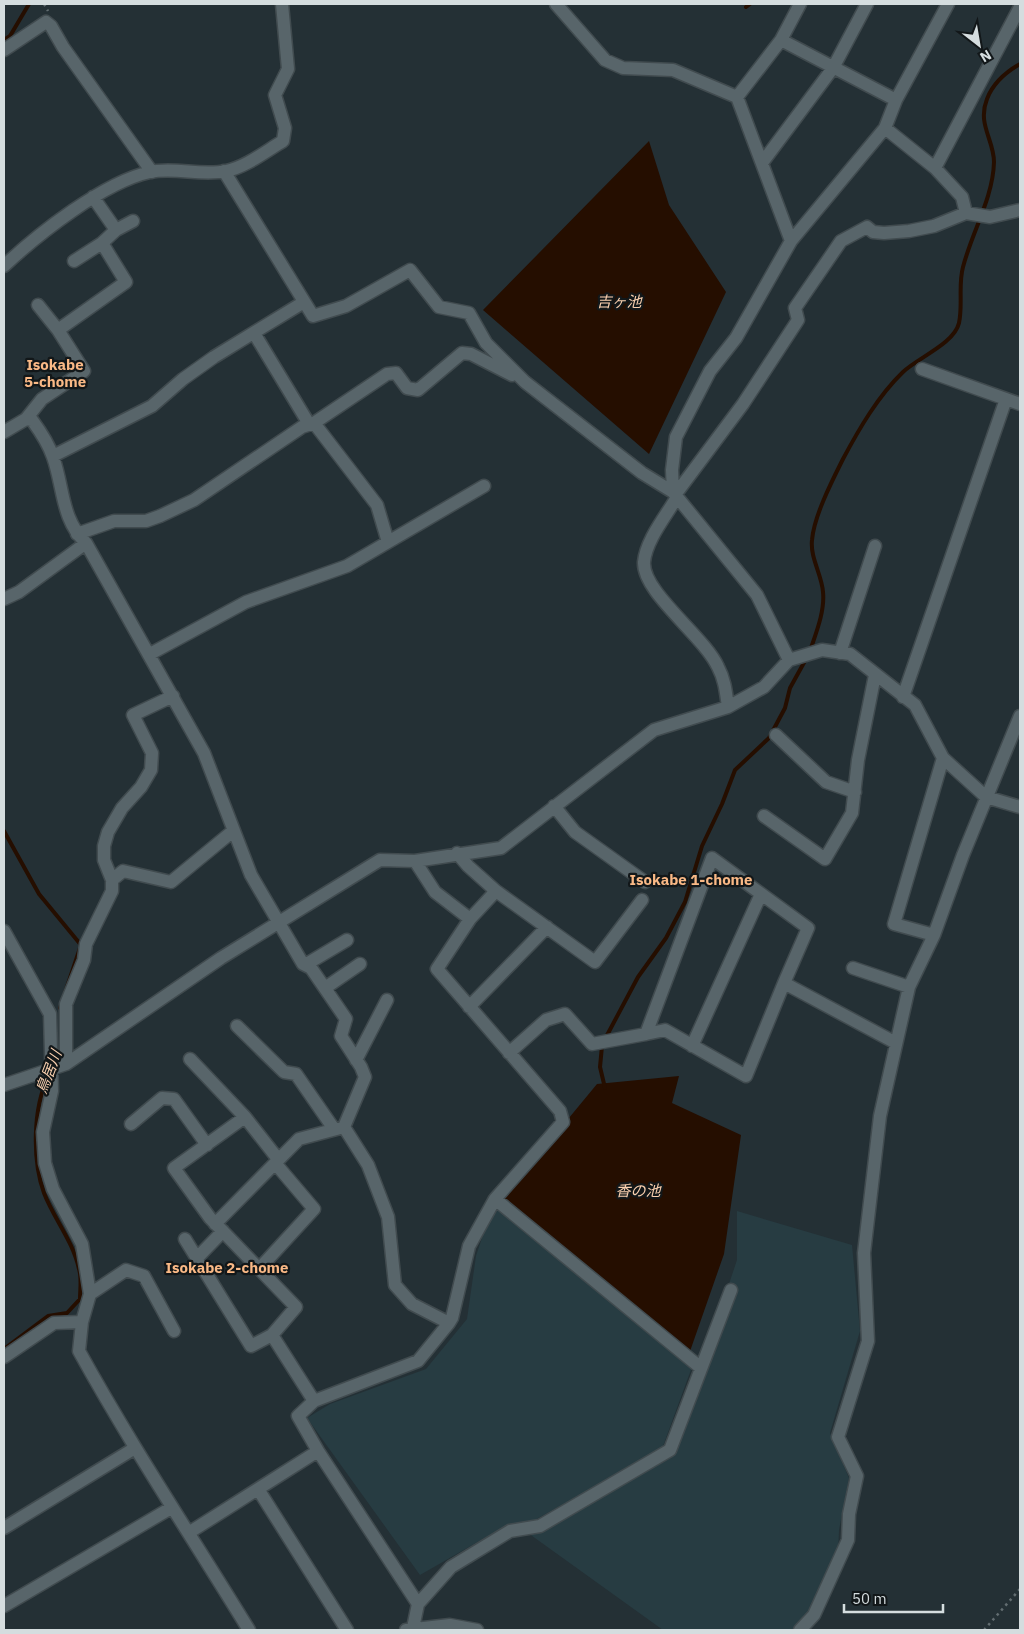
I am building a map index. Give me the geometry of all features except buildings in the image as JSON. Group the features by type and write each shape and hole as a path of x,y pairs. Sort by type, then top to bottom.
{"street":[{"path":"4,266 20,251 93,197 124,179 152,172 224,171 236,168 283,141 285,128 276,95 288,69 282,4"},
{"path":"556,4 605,60 623,68 673,70 737,96 791,242"},
{"path":"737,96 781,40 800,4"},
{"path":"762,163 833,68 867,4"},
{"path":"675,495 672,470 676,437 710,371 736,338 791,242 885,128 896,100 948,4"},
{"path":"935,168 1020,7"},
{"path":"4,50 46,22 51,26 63,47 152,172"},
{"path":"781,40 896,100"},
{"path":"885,128 935,168 962,197 966,213"},
{"path":"224,171 313,316 346,306 410,270 439,307 469,313 486,344 525,382 642,473 675,495 757,595 789,660"},
{"path":"93,197 116,230"},
{"path":"728,708 725,682 718,665 699,638 656,594 648,580 644,562 649,544 675,495 743,404 798,320 795,308 841,241 867,227 873,232 909,231 934,226 966,213 990,217 1020,210"},
{"path":"74,261 102,243 116,230 133,221"},
{"path":"58,330 126,282 102,243"},
{"path":"53,456 152,406 183,378 304,302"},
{"path":"4,432 26,419 42,399 84,371 58,330 38,305"},
{"path":"254,332 312,423 378,505 388,542"},
{"path":"4,599 19,592 81,538 114,521 146,521 194,500 302,427 312,423 387,374 396,373 407,388 418,390 462,353 471,354 525,382"},
{"path":"922,369 1020,404"},
{"path":"904,697 1006,399"},
{"path":"26,419 32,420 37,426 53,456 66,515 150,654 204,753 233,831 252,875 278,923 305,965 311,968 346,1019 341,1036 365,1077 339,1128 299,1139 276,1161 219,1227 197,1258"},
{"path":"150,654 246,602 347,566 484,486"},
{"path":"840,653 875,546"},
{"path":"4,1085 66,1064 221,958 380,860 415,861 457,853 500,848 654,730 728,708 764,686 789,660 822,650 850,654 874,675 915,705 942,758 986,797 1020,807"},
{"path":"764,816 825,859 852,813 858,760 874,675"},
{"path":"66,1064 66,1004 84,960 86,944 112,891 112,880 104,860 108,832 122,808 141,787 151,770 152,753 133,716 173,696"},
{"path":"800,1630 814,1615 848,1540 849,1514 856,1476 838,1437 868,1341 864,1253 880,1116 909,987 934,935 986,797 1020,716"},
{"path":"776,734 826,782 855,792"},
{"path":"934,935 894,924 942,758"},
{"path":"554,806 575,832 645,882"},
{"path":"112,880 123,871 171,882 233,831"},
{"path":"457,853 468,866 496,891 595,962 642,900"},
{"path":"509,1053 546,1020 565,1014 592,1044 615,1041 665,1030 746,1076 808,928 712,858 646,1034"},
{"path":"415,861 435,892 470,919"},
{"path":"418,1604 298,1416 314,1401 418,1361 452,1318 469,1246 495,1199 563,1122 560,1112 436,969 470,919 496,891"},
{"path":"692,1046 761,894"},
{"path":"469,1007 547,927"},
{"path":"4,931 50,1014 52,1091 43,1132 45,1163 53,1189 82,1244 90,1294 82,1322 79,1351 171,1508 190,1532 249,1630"},
{"path":"305,965 347,940"},
{"path":"325,988 360,964"},
{"path":"853,968 909,987"},
{"path":"784,983 896,1043"},
{"path":"356,1060 387,1000"},
{"path":"238,1026 284,1072 296,1074 368,1165 388,1217 395,1284 412,1304 449,1322"},
{"path":"190,1059 245,1117 314,1210 259,1269"},
{"path":"130,1124 162,1098 174,1099 207,1145"},
{"path":"185,1239 251,1346 272,1335 296,1307 219,1227 174,1168 245,1117"},
{"path":"495,1199 701,1368"},
{"path":"90,1294 126,1270 144,1276 174,1331"},
{"path":"477,1630 452,1628 409,1629 418,1604 451,1567 510,1531 540,1526 670,1450 731,1290"},
{"path":"4,1357 54,1323 82,1322"},
{"path":"272,1335 314,1401"},
{"path":"4,1528 135,1448"},
{"path":"190,1532 318,1450"},
{"path":"258,1489 347,1630"},
{"path":"4,1606 171,1508"}],"path":[{"path":"984,1630 1020,1589"}],"shaded area":[{"path":"498,1208 692,1367 662,1449 533,1521 502,1528 420,1575 307,1418 330,1404 426,1369 467,1319 476,1256 484,1232"},
{"path":"737,1211 852,1245 860,1331 830,1433 849,1478 839,1530 838,1554 808,1615 794,1630 663,1630 528,1533 671,1458 737,1260"}],"water":[{"name":"吉ヶ池","path":"649,141 669,205 726,292 649,454 483,310"},
{"name":"香の池","path":"679,1076 672,1103 741,1135 724,1254 688,1357 502,1199 597,1084"}],"waterway":[{"name":"鳥居川","path":"4,40 10,36 29,4"},
{"path":"746,7 750,4"},
{"path":"810,651 823,607 822,586 812,547 816,520 849,448 885,392 903,372 943,344 956,331 960,316 963,267 986,202 993,175 993,154 985,124 984,108 996,83 1020,64"},
{"path":"605,1039 638,977 666,938 685,902 702,846 722,804 735,770 769,738 785,708 790,688 806,659"},
{"name":"鳥居川","path":"4,831 39,894 81,945 60,1008"},
{"path":"602,1046 600,1067 605,1088"},
{"name":"鳥居川","path":"4,1349 48,1316 67,1313 80,1299 80,1276 76,1259 44,1193 37,1165 37,1119 39,1104 48,1077"}],"district":[{"name":"Isokabe 5-chome","path":"55,374"},
{"name":"Isokabe 1-chome","path":"691,880"},
{"name":"Isokabe 2-chome","path":"227,1268"}]}
